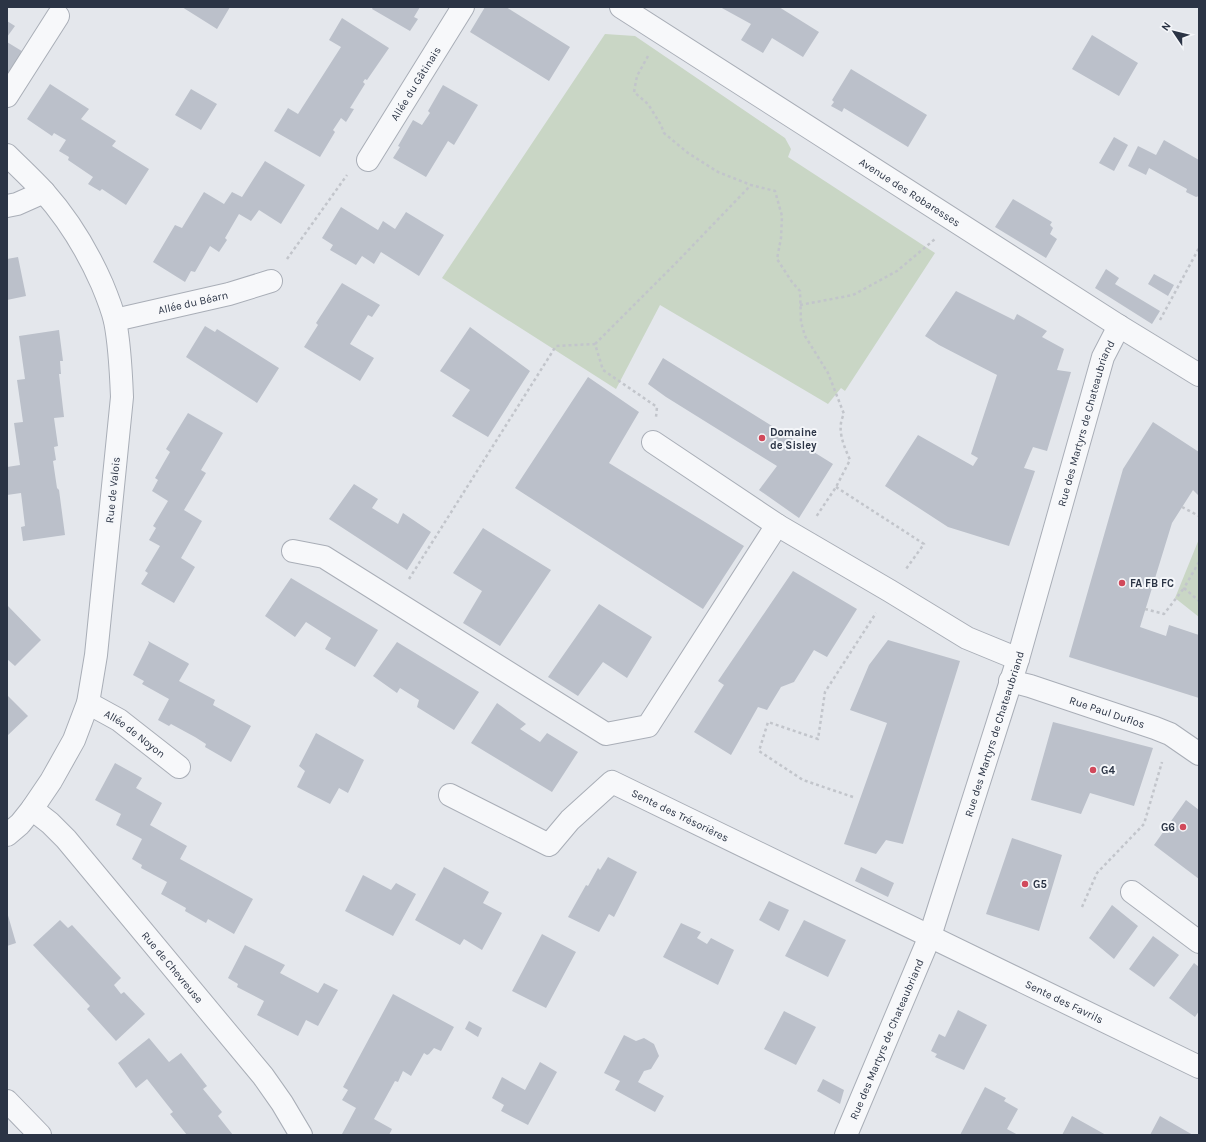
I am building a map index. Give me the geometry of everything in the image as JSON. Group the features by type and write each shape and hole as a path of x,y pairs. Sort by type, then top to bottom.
{"street":[{"name":"Allée du Gâtinais","path":"368,160 463,7"},
{"name":"Avenue des Robaresses","path":"621,7 1119,326 1199,375"},
{"path":"7,96 58,16"},
{"name":"Rue de Valois","path":"7,155 44,192 63,216 80,240 94,267 108,298 115,320 120,355 122,397 96,655 88,704 74,740 51,781 20,824 7,835"},
{"path":"7,206 17,204 44,192"},
{"name":"Allée du Béarn","path":"115,320 229,294 271,281"},
{"name":"Rue des Martyrs de Chateaubriand","path":"846,1135 930,936 1018,659 1102,358 1119,326"},
{"path":"653,442 777,525 967,638 1018,659"},
{"path":"293,551 324,558 606,734 648,726 777,525"},
{"name":"Rue Paul Duflos","path":"1010,681 1030,686 1155,728 1170,734 1199,754"},
{"name":"Allée de Noyon","path":"88,704 119,720 179,767"},
{"name":"Sente des Trésorières","path":"450,795 549,845 570,820 612,782 930,936"},
{"name":"Rue de Chevreuse","path":"32,809 50,823 66,839 233,1039 282,1103 301,1135"},
{"path":"1132,892 1199,942"},
{"name":"Sente des Favrils","path":"930,936 1199,1067"},
{"path":"7,1101 40,1135"}],"path":[{"path":"662,32 637,76 634,92 648,104 661,125 664,133 688,153 718,172 751,185 775,191 782,216 781,238 777,258 792,282 800,291 801,322 805,336 828,373 844,414 841,420 842,440 850,460 836,487 801,539"},
{"path":"271,281 352,169 368,160"},
{"path":"395,602 556,346 595,344 751,185"},
{"path":"800,305 853,295 897,271 957,221"},
{"path":"1159,322 1199,248"},
{"path":"595,344 603,370 657,407 653,442"},
{"path":"836,487 924,544 890,591 825,692 818,739 768,722 759,751 803,780 853,797"},
{"path":"1182,507 1199,516"},
{"path":"1145,609 1164,614 1184,588 1199,562"},
{"path":"1184,588 1199,601"},
{"path":"1082,907 1097,873 1144,824 1170,734"}],"green space":[{"path":"605,34 635,36 785,138 791,149 788,157 935,253 845,391 841,388 828,404 660,305 616,389 442,278"},
{"path":"1199,539 1199,617 1175,598"}],"building":[{"path":"182,7 230,7 217,29"},
{"path":"373,7 420,7 414,17 418,19 410,31 372,9"},
{"path":"485,7 506,7 570,47 549,81 470,32"},
{"path":"720,7 779,7 819,32 803,57 772,38 763,53 741,40 751,24"},
{"path":"342,18 389,48 367,80 365,79 363,82 365,84 350,108 354,109 346,122 341,118 333,130 335,132 320,157 274,131 288,108 298,114 341,47 329,40"},
{"path":"7,21 15,26 7,37"},
{"path":"1092,35 1138,63 1119,96 1072,69"},
{"path":"7,42 25,53 7,81"},
{"path":"851,69 927,115 908,147 844,108 842,112 831,106 834,102 832,100"},
{"path":"50,84 89,109 81,119 116,141 112,146 149,169 126,205 102,189 100,191 88,184 93,177 68,160 69,157 59,151 66,140 54,133 52,136 27,119"},
{"path":"443,85 478,105 454,145 448,141 426,177 393,158 413,120 422,125 430,113 428,111"},
{"path":"191,89 217,104 201,130 175,115"},
{"path":"1114,137 1128,145 1114,171 1099,163"},
{"path":"1164,140 1199,160 1199,196 1196,197 1186,192 1187,189 1149,168 1146,175 1128,166 1138,146 1156,155"},
{"path":"265,161 305,185 281,224 259,210 251,221 239,214 225,238 227,240 219,252 210,246 195,272 191,271 185,282 153,262 175,225 182,228 204,192 224,204 232,192 242,197"},
{"path":"1013,199 1052,222 1050,225 1053,228 1050,234 1057,239 1046,258 995,227"},
{"path":"341,207 378,230 383,221 395,229 406,212 444,235 419,276 381,252 374,264 362,256 356,265 330,250 333,245 322,238"},
{"path":"18,257 26,296 7,300 7,259"},
{"path":"1106,269 1119,278 1115,284 1160,311 1152,324 1095,288"},
{"path":"1154,274 1174,285 1168,296 1148,284"},
{"path":"342,283 380,305 372,317 368,315 350,344 374,358 360,381 304,347 318,325 316,323"},
{"path":"956,291 1014,320 1017,314 1047,331 1042,337 1064,349 1057,370 1071,372 1047,451 1033,447 1024,468 1035,471 1009,546 948,527 885,486 918,435 973,466 978,458 971,454 997,375 939,345 925,336"},
{"path":"205,326 215,332 217,329 279,368 257,403 186,357"},
{"path":"470,327 530,371 488,437 452,416 470,390 440,371"},
{"path":"59,330 63,361 60,361 61,374 59,374 64,417 54,418 58,446 54,447 56,460 53,461 57,488 59,490 65,535 23,541 21,527 25,526 21,493 7,495 7,467 20,465 14,423 23,422 17,380 25,379 19,336"},
{"name":"Domaine de Sisley","path":"663,358 833,464 799,518 759,490 777,466 666,397 648,384"},
{"path":"588,377 639,412 609,463 744,546 703,609 515,488"},
{"path":"188,413 223,433 201,470 206,473 184,510 202,521 181,558 195,567 174,603 141,584 148,573 145,571 160,546 149,540 156,528 153,526 168,501 152,491 158,480 155,478 170,452 166,449"},
{"name":"FA FB FC","path":"1153,422 1199,452 1199,496 1193,490 1172,523 1140,627 1166,636 1169,625 1199,635 1199,698 1069,657 1123,469"},
{"path":"354,484 378,499 372,508 398,524 403,513 431,532 407,570 329,519"},
{"path":"483,528 551,570 500,646 463,623 482,591 453,573"},
{"path":"793,571 857,609 827,657 814,650 794,682 781,687 767,710 758,707 731,755 694,732 724,685 718,681"},
{"path":"291,578 378,630 355,667 325,649 331,638 306,622 295,637 265,616"},
{"path":"599,604 652,637 627,678 603,662 578,696 548,677"},
{"path":"7,605 41,640 15,666 7,659"},
{"path":"888,640 960,661 903,844 886,840 876,854 844,844 887,723 850,710 869,665"},
{"path":"148,641 189,664 179,681 215,700 213,705 251,726 231,762 205,747 206,744 195,737 171,724 169,726 158,720 169,699 142,684 144,681 133,675 149,643"},
{"path":"397,642 479,692 454,730 417,707 419,700 400,688 397,693 373,676"},
{"path":"7,695 28,716 7,736"},
{"path":"497,703 526,724 520,729 540,742 547,733 578,752 552,792 471,743"},
{"name":"G4","path":"1053,722 1153,748 1134,806 1090,793 1081,814 1031,800"},
{"path":"316,733 364,760 348,793 339,788 330,804 297,787 305,771 299,766"},
{"path":"115,763 142,778 136,788 162,803 150,825 187,846 180,859 253,899 234,934 208,919 206,923 185,911 186,908 161,894 167,882 141,868 142,865 132,859 142,839 116,825 121,814 95,800"},
{"name":"G6","path":"1186,800 1199,810 1199,879 1154,845"},
{"name":"G5","path":"1012,838 1062,855 1039,931 986,914"},
{"path":"608,857 637,872 614,917 609,914 599,932 568,917 586,885 588,886 598,868 600,870"},
{"path":"444,867 489,892 483,903 502,913 482,950 464,939 460,945 415,920"},
{"path":"861,867 894,883 888,897 855,881"},
{"path":"363,875 391,890 396,883 416,894 393,936 345,911"},
{"path":"769,901 789,910 779,931 759,920"},
{"path":"1112,905 1138,926 1114,959 1089,938"},
{"path":"7,912 16,943 7,946"},
{"path":"60,920 68,928 72,925 121,978 114,985 121,994 124,992 145,1014 116,1041 87,1009 90,1006 33,945"},
{"path":"804,920 846,940 828,977 785,956"},
{"path":"681,923 701,932 697,938 707,944 711,938 734,950 718,985 663,957"},
{"path":"542,934 576,952 546,1008 512,991"},
{"path":"1153,936 1179,955 1154,987 1129,969"},
{"path":"245,945 285,965 280,973 318,993 324,983 338,990 318,1026 306,1020 298,1036 257,1015 264,1001 237,987 238,984 228,978"},
{"path":"1194,963 1199,967 1199,1011 1195,1017 1169,998"},
{"path":"393,994 454,1027 441,1051 434,1048 427,1055 424,1053 411,1076 403,1071 398,1082 395,1081 374,1119 392,1129 389,1135 344,1135 342,1134 356,1108 342,1100 348,1090 343,1087"},
{"path":"958,1010 987,1025 964,1070 935,1057 937,1054 931,1051 939,1034 945,1037"},
{"path":"784,1011 816,1027 796,1065 764,1049"},
{"path":"469,1021 482,1028 478,1037 465,1029"},
{"path":"624,1035 636,1041 644,1038 654,1044 659,1056 651,1069 644,1071 638,1082 664,1096 655,1112 615,1090 620,1081 604,1073"},
{"path":"149,1038 169,1062 181,1053 207,1086 203,1089 222,1112 218,1116 233,1135 187,1135 170,1114 173,1112 147,1079 136,1088 118,1063"},
{"path":"540,1062 557,1072 528,1125 501,1111 504,1105 492,1098 502,1077 525,1090"},
{"path":"823,1079 844,1090 840,1104 817,1091"},
{"path":"985,1087 1006,1098 1004,1101 1018,1109 1007,1129 1018,1135 960,1135"},
{"path":"1072,1116 1106,1135 1062,1135"},
{"path":"1160,1116 1193,1135 1150,1135"}],"place":[{"name":"Domaine de Sisley","path":"762,438"},
{"name":"FA FB FC","path":"1122,583"},
{"name":"G4","path":"1093,770"},
{"name":"G6","path":"1183,827"},
{"name":"G5","path":"1025,884"}]}
